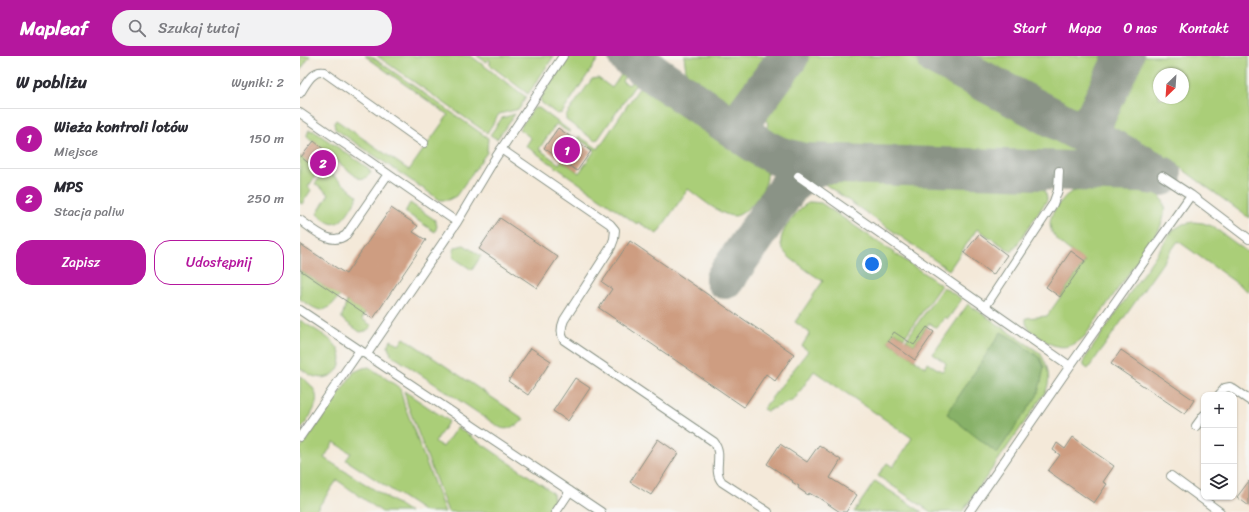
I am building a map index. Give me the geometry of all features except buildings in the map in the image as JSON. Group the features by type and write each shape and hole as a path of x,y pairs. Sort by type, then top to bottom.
{"lane":[{"path":"300,437 457,222 501,149 563,56"},
{"path":"300,93 314,74 319,71 324,72 424,143"},
{"path":"300,113 457,222"},
{"path":"501,149 610,224 615,230 611,247 562,324 561,332 564,340 714,442 718,449 719,479 768,512"},
{"path":"985,307 1053,204 1058,190 1059,171"},
{"path":"300,220 326,237 332,239 342,238 346,235 388,174"},
{"path":"798,176 1070,366"},
{"path":"1162,176 1191,195 1249,239"},
{"path":"969,512 1191,195"},
{"path":"300,310 602,512"},
{"path":"1221,392 1225,388 1230,387 1249,400"},
{"path":"1196,426 1201,419"},
{"path":"1171,476 1220,512"},
{"path":"556,512 570,491"}],"green space":[{"path":"300,56 310,56 300,71"},
{"path":"365,56 371,56 488,138 488,151 456,196 448,200 440,200 335,129 334,123 336,120 409,170 448,115"},
{"path":"377,56 471,56 526,97 519,109 499,114 487,133"},
{"path":"477,56 554,56 528,94 490,65 490,60 488,59 486,62"},
{"path":"569,56 600,56 562,113 557,114 542,103 540,99"},
{"path":"684,56 777,56 747,99 724,104 687,78"},
{"path":"804,56 909,56 1073,141 1075,157 802,149 780,142 769,136 766,112"},
{"path":"964,56 1109,56 1081,119"},
{"path":"1140,56 1249,56 1249,218 1178,166 1105,128"},
{"path":"623,72 628,72 622,81 629,85 635,77 636,84 598,139 594,140 566,120 566,116 592,79 598,78 612,88"},
{"path":"648,85 762,163 767,174 766,183 755,201 744,212 734,216 723,213 710,206 688,189 657,234 638,222 637,224 526,146 531,138 519,129 534,108 539,108 570,131 570,133 556,124 539,149 559,164 562,160 579,173 595,150 577,138 579,136 598,149 639,88"},
{"path":"515,114 497,139 490,135 502,118"},
{"path":"309,130 314,131 368,168 371,173 364,179 358,178 308,138 307,135"},
{"path":"300,156 319,171 308,187 311,190 302,204 300,203"},
{"path":"326,170 358,196 343,219 334,224 328,222 317,214 329,194 315,184"},
{"path":"816,178 1035,183 1044,190 1047,200 1012,252 977,229 949,270"},
{"path":"1081,184 1143,186 1157,193 1161,198 1164,203 1164,215 1159,230 1085,336 1073,345 1061,347 1055,346 1043,340 1032,332 1027,326 1026,318 1047,316 1085,262 1054,236 1051,228 1051,220 1054,210 1065,197 1078,190"},
{"path":"811,202 821,203 941,285 904,338 894,332 888,341 925,367 928,363 941,371 944,370 946,363 933,354 968,304 1040,353 1043,358 1049,378 1045,393 962,512 931,512 878,476 887,463 893,467 912,438 814,371 794,400 767,411 763,409 808,351 802,346 810,333 795,322 823,281 788,256 784,252 781,242 784,230 794,216 801,208"},
{"path":"410,203 435,220 437,226 435,232 405,212"},
{"path":"1193,222 1212,226 1249,253 1249,292 1178,241 1088,369 1084,366 1084,360 1173,230 1183,224"},
{"path":"464,245 481,256 472,270 454,258 455,248"},
{"path":"300,270 340,296 325,309 321,310 312,307 300,299"},
{"path":"943,287 962,299 948,319 945,317 937,328 929,323 914,345 906,340"},
{"path":"347,301 365,313 362,319 372,326 366,331 360,332 342,319"},
{"path":"300,320 330,339 336,346 341,358 340,364 338,369 329,376 323,378 310,375 300,368"},
{"path":"1001,332 1017,341 1040,358 1044,367 1037,396 997,453 947,414"},
{"path":"404,338 524,419 517,426 515,425 503,429 390,354 391,352 389,351 388,346 391,340 399,345"},
{"path":"369,367 400,388 404,404 445,512 425,512 346,460 351,453 334,442 324,458 410,512 382,512 337,480 315,512 300,512 300,449 354,372"},
{"path":"300,376 309,383 314,390 316,402 314,409 300,431"},
{"path":"404,391 449,421 435,442 443,447 457,427 548,489 553,494 554,500 547,512 448,512 408,406"},
{"path":"875,481 922,512 854,512"}],"taxiway":[{"path":"628,56 764,149 778,156 804,163 1140,173 1162,176"},
{"path":"735,129 789,56"},
{"path":"936,56 1150,169"},
{"path":"1073,128 1085,125 1095,118 1124,56"},
{"path":"725,279 792,182 799,176 822,164"}],"place":[{"name":"Wieża kontroli lotów","path":"567,150"},
{"name":"MPS","path":"323,163"}]}
